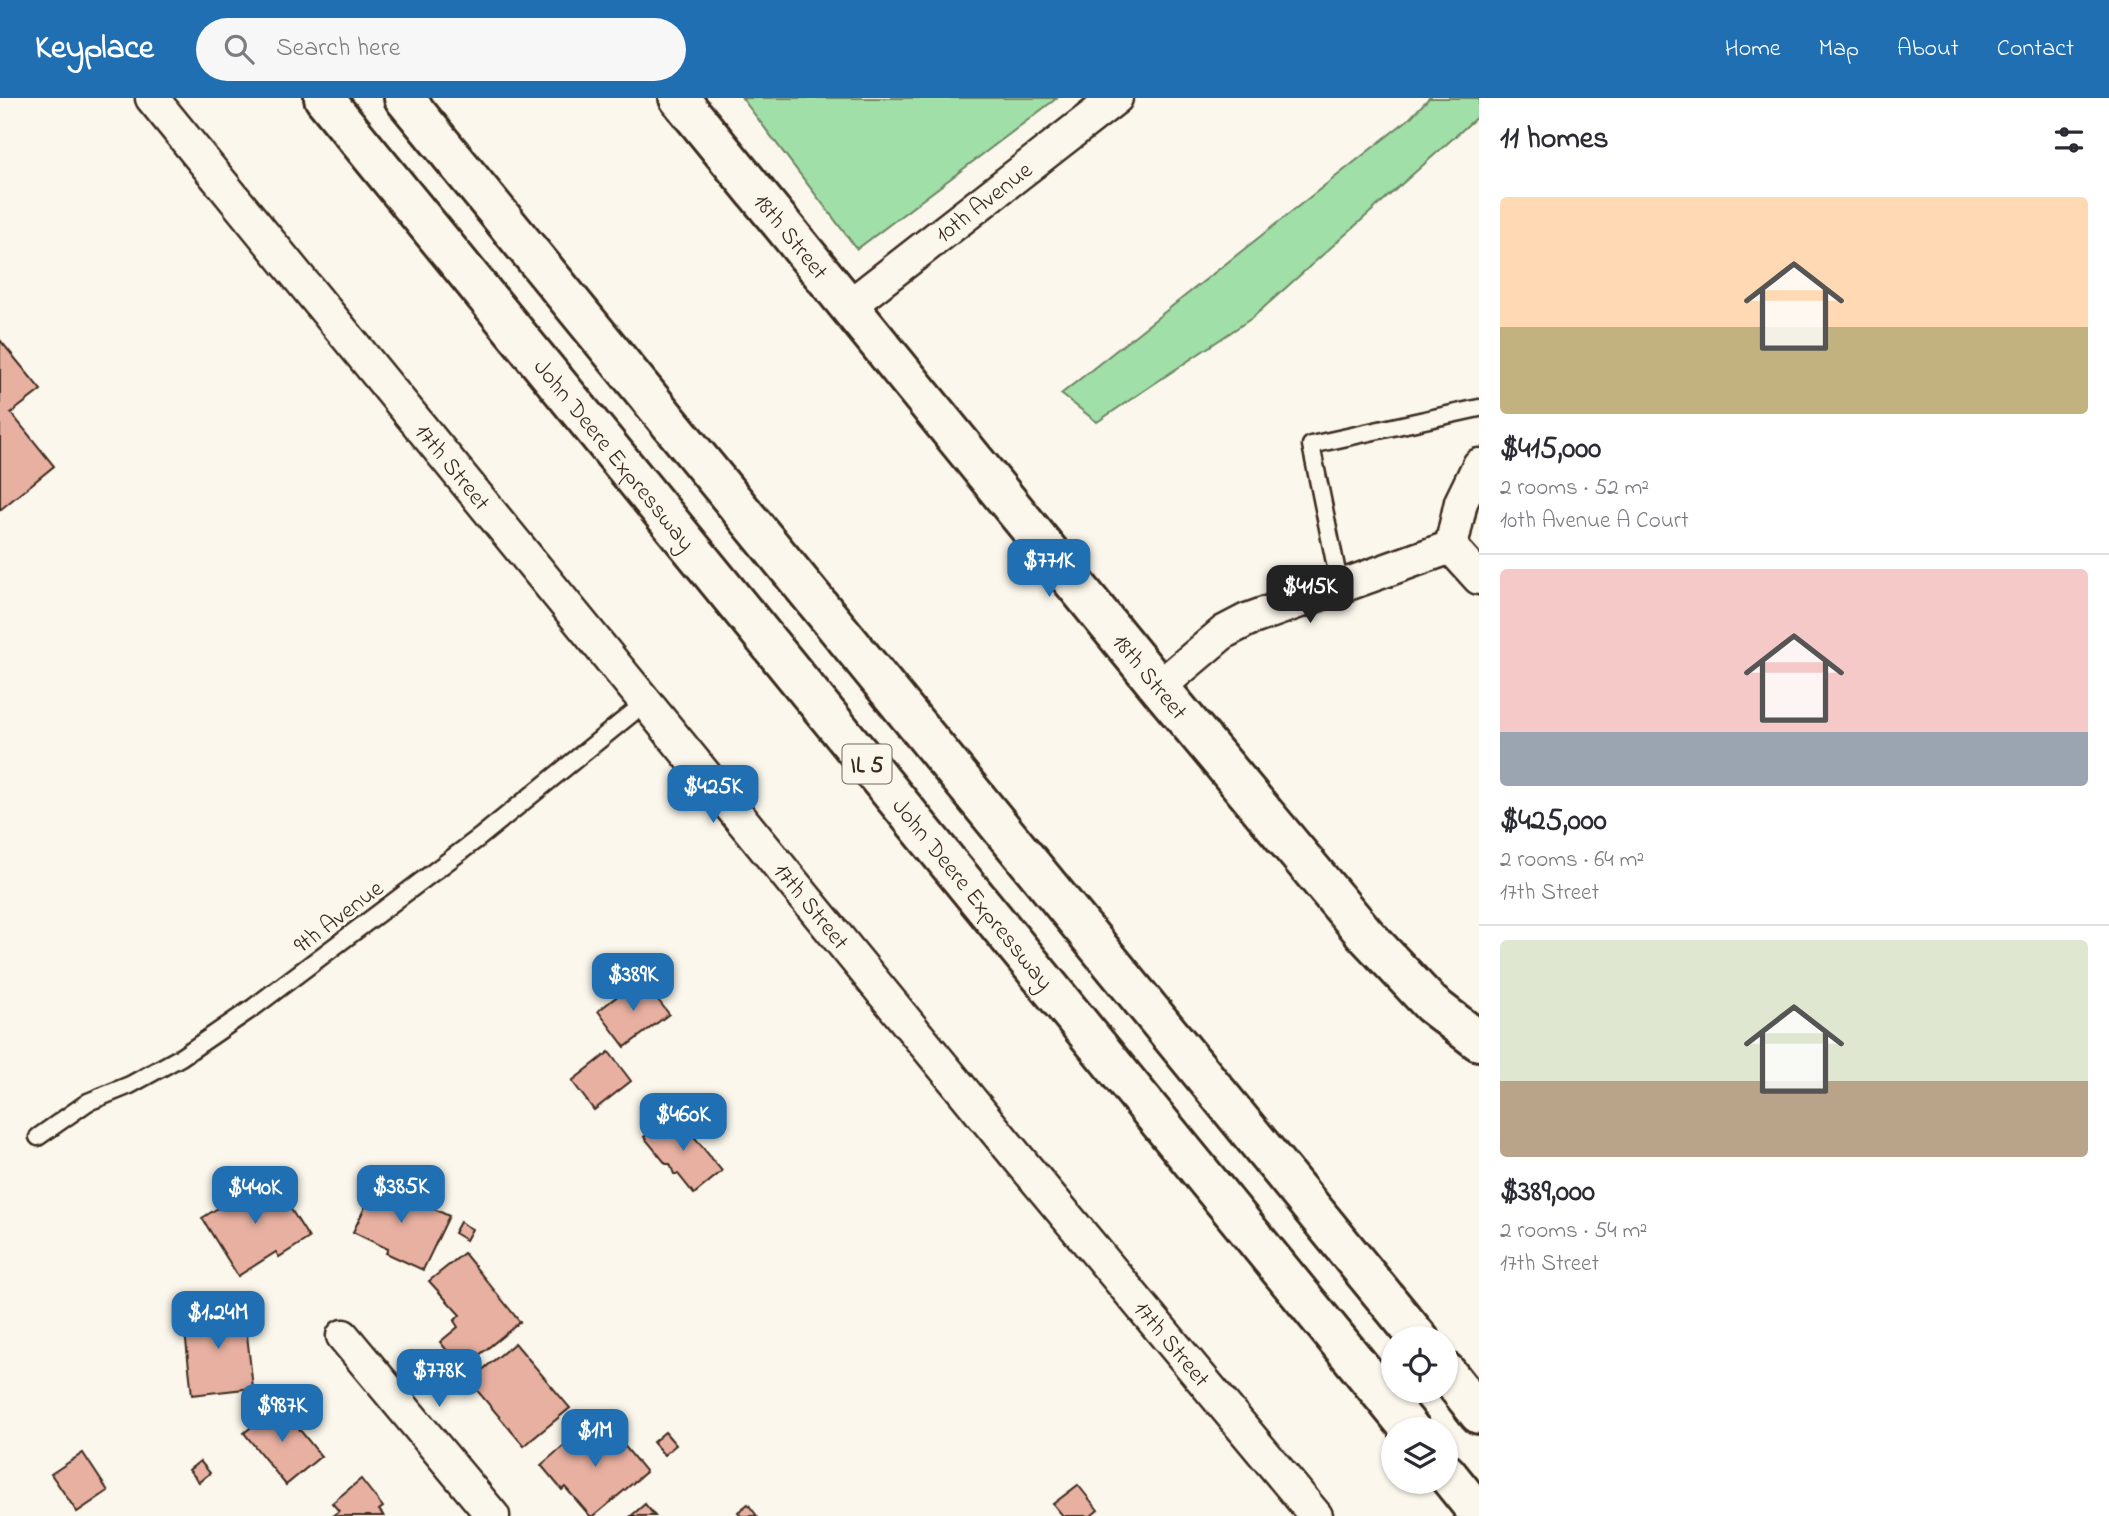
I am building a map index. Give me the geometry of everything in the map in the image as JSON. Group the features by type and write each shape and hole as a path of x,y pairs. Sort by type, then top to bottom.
{"main road":[{"name":"John Deere Expressway","path":"324,98 1400,1417"},
{"name":"IL 5","path":"404,98 1408,1326"},
{"name":"18th Street","path":"679,98 1158,687 1365,934 1431,1004 1479,1041"},
{"path":"1458,1387 1479,1414"},
{"path":"1458,1488 1479,1514"}],"street":[{"name":"17th Street","path":"152,98 1022,1163 1316,1516"},
{"name":"10th Avenue","path":"849,306 1116,98"},
{"path":"1451,547 1461,502 1479,465"},
{"path":"1158,687 1224,632 1247,620 1451,547"},
{"path":"1451,547 1479,578"},
{"path":"343,1336 492,1516"}],"lane":[{"path":"1340,587 1311,445 1479,408"},
{"name":"9th Avenue","path":"38,1137 88,1101 130,1085 181,1057 254,1007 480,837 646,702"}],"green space":[{"path":"742,98 1057,98 857,249"},
{"path":"1429,98 1479,98 1479,115 1252,318 1097,422 1061,394 1410,118"}],"building":[{"path":"0,340 41,390 11,413 54,466 0,510"},
{"path":"641,978 669,1014 625,1047 598,1011"},
{"path":"609,1052 631,1081 594,1110 572,1081"},
{"path":"674,1112 722,1171 694,1194 644,1137"},
{"path":"270,1176 309,1238 279,1257 276,1252 238,1276 202,1218 253,1186 256,1180"},
{"path":"377,1182 449,1216 423,1270 386,1253 388,1249 353,1232"},
{"path":"460,1222 472,1229 466,1240 454,1233"},
{"path":"464,1253 520,1322 462,1369 440,1342 458,1327 454,1321 460,1315 429,1281"},
{"path":"244,1308 253,1388 192,1395 183,1314"},
{"path":"515,1343 570,1408 524,1446 469,1381"},
{"path":"279,1404 321,1456 286,1485 244,1433"},
{"path":"604,1421 646,1472 594,1516 590,1516 565,1487 562,1490 541,1465 569,1441 574,1446"},
{"path":"665,1432 676,1445 664,1455 653,1442"},
{"path":"83,1453 108,1491 77,1512 51,1474"},
{"path":"200,1461 210,1473 199,1482 189,1470"},
{"path":"361,1479 383,1507 379,1510 384,1516 332,1516 339,1511 332,1503"},
{"path":"1078,1485 1098,1510 1091,1516 1063,1516 1053,1504"},
{"path":"645,1504 655,1516 631,1516"},
{"path":"748,1504 757,1516 741,1516 738,1512"}]}
